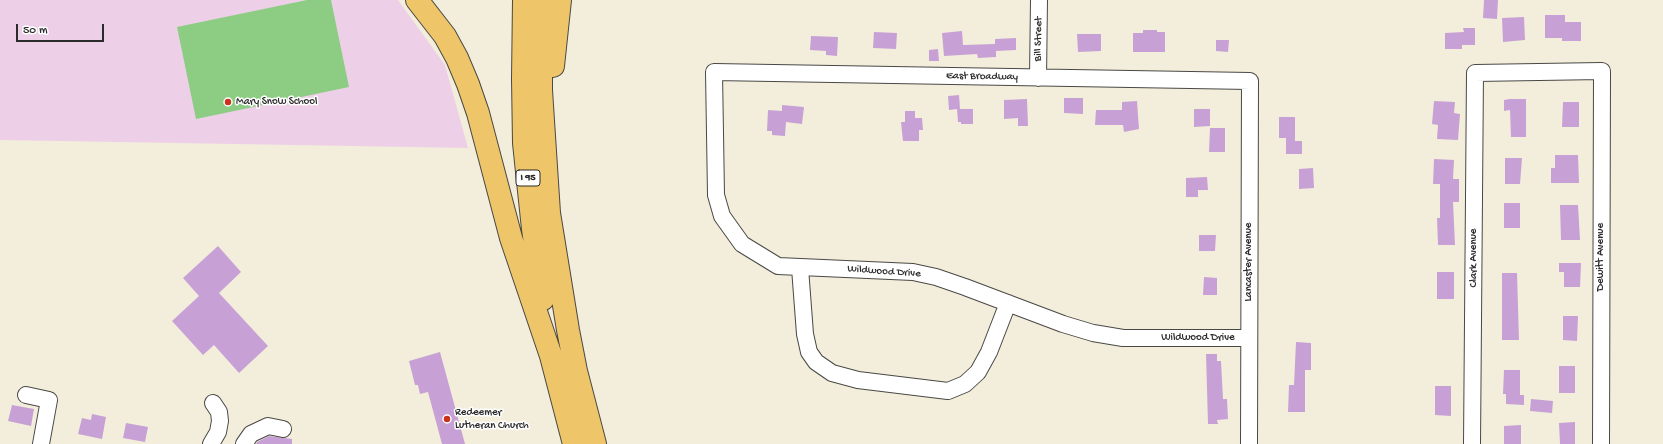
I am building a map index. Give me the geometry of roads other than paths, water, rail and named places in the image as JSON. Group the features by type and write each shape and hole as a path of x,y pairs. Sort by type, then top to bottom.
{"highway":[{"path":"417,0 445,36 457,58 468,84 478,113 511,238 551,356"},
{"name":"I 95","path":"524,0 524,143 538,269 551,356 574,444"},
{"name":"I 95","path":"542,0 540,70 549,213 561,291 576,371 595,444"},
{"path":"543,132 552,102 554,61 560,0"}],"street":[{"name":"Bill Street","path":"1038,78 1039,0"},
{"name":"Clark Avenue","path":"1472,444 1475,73 1602,71"},
{"name":"Dewitt Avenue","path":"1601,444 1602,71"},
{"name":"East Broadway","path":"714,72 1250,81"},
{"name":"Wildwood Drive","path":"714,72 716,195 722,216 742,244 778,266 913,272 936,277 1063,324 1092,333 1123,338 1249,338"},
{"name":"Lancaster Avenue","path":"1249,444 1250,81"},
{"path":"800,268 805,334 809,352 816,362 832,373 858,380 948,391 965,384 978,372 990,352 1008,303"},
{"path":"26,395 49,400 41,444"},
{"path":"211,444 218,432 220,420 219,412 213,403"},
{"path":"244,444 251,434 268,426 283,429"}],"place":[{"name":"Mary Snow School","path":"228,102"},
{"name":"Redeemer Lutheran Church","path":"447,419"}]}
